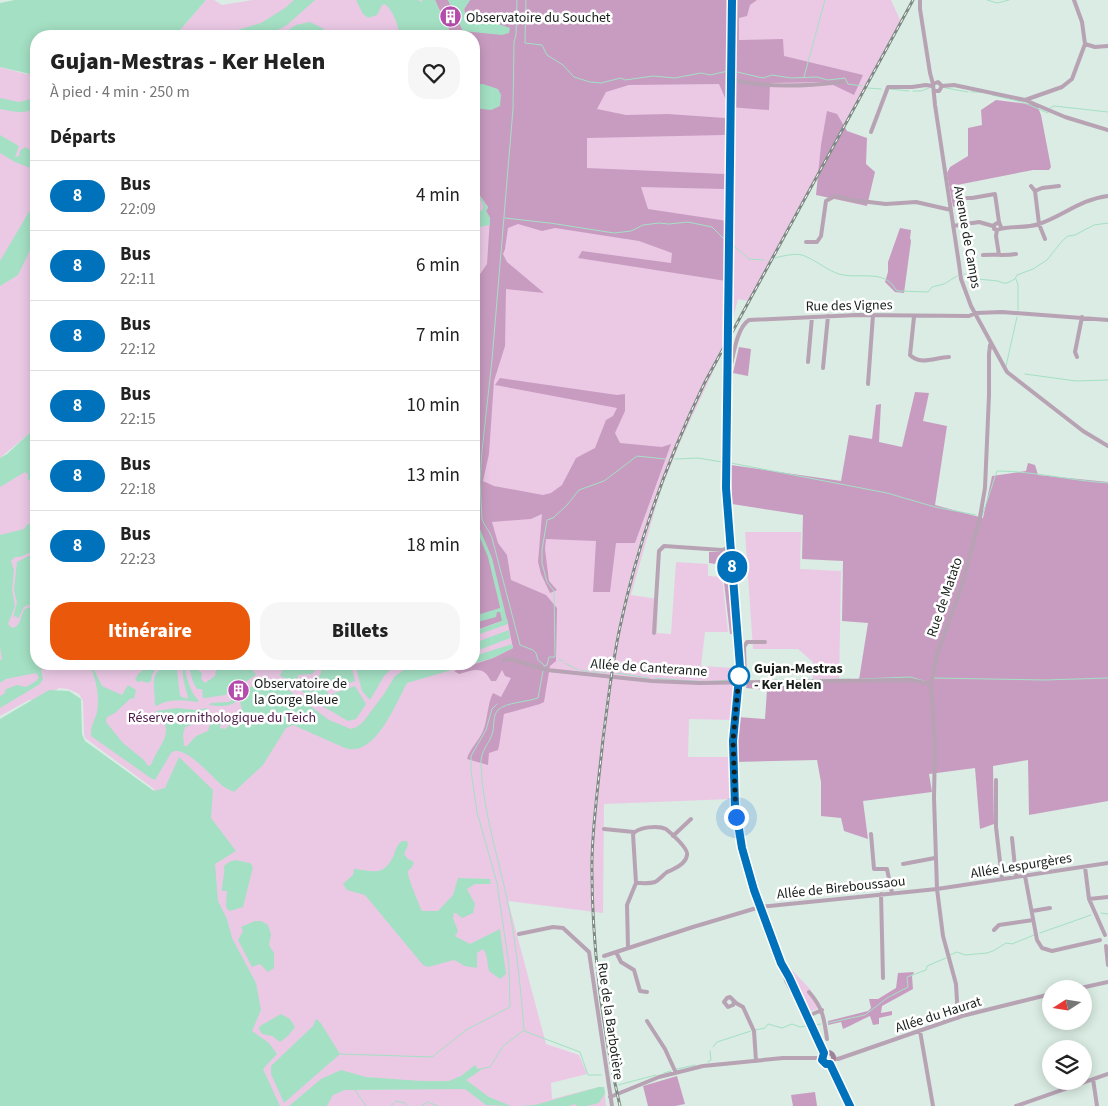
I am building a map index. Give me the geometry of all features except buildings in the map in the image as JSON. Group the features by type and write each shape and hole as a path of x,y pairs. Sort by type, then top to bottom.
{"main road":[{"path":"732,0 726,488 730,548 741,648 733,741 736,817 745,861 783,968 815,1033 824,1063 832,1061"},
{"path":"823,1056 831,1054 850,1106"}],"street":[{"name":"Avenue de Camps","path":"920,0 930,73 936,86 935,105 961,279 974,314 990,345 1007,372 1015,380 1083,431 1107,446"},
{"path":"1025,100 1062,86 1072,78 1085,44 1082,22 1074,0"},
{"path":"1085,44 1095,47 1108,46"},
{"path":"732,79 748,83 802,86 842,82"},
{"path":"871,132 888,87 926,85 954,86 1025,100 1065,117 1108,130"},
{"path":"1031,186 1035,191 1039,224 1046,239"},
{"path":"1035,191 1042,188 1059,186"},
{"path":"967,198 995,194 1001,227"},
{"path":"806,242 817,242 820,236 826,201 835,196 886,204 916,202 951,210"},
{"path":"999,255 996,236 997,230 1001,227 1039,224 1086,200 1108,196"},
{"path":"953,226 979,222 993,226 997,230"},
{"path":"993,226 999,222"},
{"path":"984,255 1003,256 1016,254"},
{"name":"Rue des Vignes","path":"728,377 741,328 749,320 873,315 969,316 1002,312 1108,320"},
{"path":"868,384 873,315"},
{"path":"822,368 828,316"},
{"path":"914,316 910,356 916,360 925,361 949,357"},
{"path":"808,362 812,317"},
{"path":"1077,357 1075,352 1082,317"},
{"path":"728,344 737,342"},
{"name":"Rue de Matato","path":"958,1018 956,984 943,936 937,889 935,858 935,744 931,684 937,654 961,588 980,517 985,488 990,345"},
{"path":"728,350 736,349"},
{"path":"1107,446 1108,439"},
{"path":"654,633 659,551 661,548 664,546 722,550 730,548"},
{"path":"745,679 741,648 747,642 765,642"},
{"name":"Allée de Canteranne","path":"504,660 511,659 544,669 652,681 738,683 910,680 931,684"},
{"path":"996,780 996,827 1002,880"},
{"path":"673,836 691,819"},
{"path":"604,829 634,832 639,829 660,828 666,830 687,850 686,859 677,868 656,881 636,883"},
{"path":"628,948 627,905 636,883 634,832"},
{"path":"871,834 874,869 887,869 892,893"},
{"path":"1012,838 1016,877"},
{"path":"903,864 935,858"},
{"name":"Allée Lespurgères","path":"937,889 1108,863"},
{"path":"1025,876 1036,935 1042,948 1052,952 1100,940 1101,937 1106,935 1089,899 1085,867"},
{"name":"Allée de Bireboussaou","path":"604,956 760,907 937,889"},
{"path":"881,894 883,978"},
{"path":"1089,899 1108,896"},
{"path":"1032,911 1050,908"},
{"path":"994,930 999,925 1033,920"},
{"name":"Rue de la Barbotière","path":"519,934 553,927 563,928 590,952 612,1106"},
{"path":"1100,940 1101,943 1107,945 1108,964"},
{"path":"616,952 621,962 634,970 640,991 647,992"},
{"path":"1092,986 1108,982"},
{"path":"809,992 822,1010 827,1039"},
{"name":"Allée du Haurat","path":"832,1061 958,1018 1042,996"},
{"path":"734,1002 744,1007 754,1031 756,1061"},
{"path":"807,1017 822,1010"},
{"path":"646,1021 665,1049 676,1073"},
{"path":"920,1032 933,1106"},
{"path":"610,1097 644,1082 706,1066 823,1056"},
{"path":"1016,1106 1108,1074"},
{"path":"1093,1079 1098,1106"},
{"path":"1036,1099 1037,1106"}],"green space":[{"name":"Réserve ornithologique du Teich","path":"206,0 214,0 222,5 253,0 891,0 901,22 748,301 738,299 727,342 681,440 660,492 631,595 658,599 657,633 671,634 676,562 708,564 708,576 722,577 728,632 705,632 701,666 735,668 731,720 689,719 688,757 729,757 731,799 604,804 603,913 508,901 546,1044 579,1055 587,1074 551,1083 552,1099 604,1087 606,1106 308,1106 302,1095 290,1106 0,1106 154,789 85,738 83,701 79,694 68,689 59,688 39,700 29,700 0,716 0,486 30,465 30,670 480,670 480,30 180,30","holes":["365,1077 420,1082 422,1089 344,1090"]},
{"path":"0,67 30,74 30,433 0,458"},
{"path":"745,532 801,532 800,569 841,571 839,687 813,687 813,662 798,649 753,649"},
{"path":"791,969 811,990 808,993 817,1004 817,1009 807,1012 788,973"}],"shaded area":[{"path":"15,0 206,0 180,30 30,30 30,74 0,67 0,3"},
{"path":"294,0 315,0 287,25 278,30 238,30 261,23"},
{"path":"356,0 418,0 422,2 422,0 435,0 447,21 449,30 398,30 392,13 385,4 382,5 377,15 368,18 363,14"},
{"path":"435,0 448,0 463,30 449,30 447,21"},
{"path":"448,0 470,0 464,9 467,21 496,23 510,28 509,33 502,35 480,33 480,30 463,30"},
{"path":"470,0 757,0 750,5 747,16 739,18 739,40 783,39 784,56 863,75 854,95 827,82 770,83 769,110 729,107 719,84 629,85 606,92 597,109 626,115 668,114 725,118 725,135 587,138 587,168 725,174 724,189 641,187 648,209 734,223 726,281 578,258 582,251 671,263 672,253 639,241 555,228 542,231 518,224 508,228 503,254 507,262 544,293 506,289 505,346 494,381 489,454 483,481 494,486 543,495 551,493 562,485 576,458 595,448 606,420 613,416 617,408 495,385 500,378 617,395 625,394 625,411 615,433 620,443 662,447 671,444 635,543 616,543 610,592 593,592 596,541 546,539 545,549 549,581 557,590 550,593 541,574 538,562 542,514 531,519 492,522 498,543 507,555 511,580 546,595 557,608 556,661 550,666 544,702 504,714 498,750 489,753 488,765 467,759 483,731 493,693 501,697 511,678 505,676 502,670 496,681 491,681 485,673 478,670 480,670 480,662 513,648 507,619 480,629 480,274 487,264 490,218 486,211 488,207 480,196 480,30 467,30 496,23 467,21 464,9"},
{"path":"310,22 324,30 288,30 296,25"},
{"path":"480,84 498,89 501,95 500,106 491,110 480,109"},
{"path":"0,98 19,102 30,99 30,110 23,112 0,109"},
{"path":"996,100 1037,105 1041,115 1051,167 1049,170 1033,170 957,185 955,187 957,205 953,207 947,173 950,167 968,156 968,128 982,125 981,110"},
{"path":"827,111 837,114 847,131 867,138 866,164 875,172 867,206 816,195 821,145"},
{"path":"0,135 19,146 15,157 19,156 20,151 25,147 30,150 30,168 15,162 0,153"},
{"path":"480,196 488,208 486,211 490,218 490,225 480,227 480,210 482,211 483,208"},
{"path":"30,210 30,250 18,275 0,286 0,261"},
{"path":"900,228 911,230 904,293 895,292 885,282 888,262"},
{"path":"739,347 751,349 748,376 733,373"},
{"path":"915,392 929,393 923,421 947,426 935,505 983,518 992,476 1026,471 1028,463 1035,465 1038,475 1108,482 1108,801 1029,815 1028,760 993,766 994,824 980,829 975,768 929,774 932,792 863,801 868,839 844,831 841,818 821,816 821,782 817,760 736,762 738,717 765,719 767,690 746,688 747,683 859,680 868,623 842,621 843,561 802,559 803,515 732,504 731,465 841,481 849,435 872,439 876,405 881,404 879,442 902,447"},
{"path":"30,433 30,480 28,480 28,474 25,472 0,487 0,458"},
{"path":"30,524 30,553 15,557 11,561 14,570 12,590 15,606 8,624 12,628 15,627 19,623 23,611 30,607 30,670 41,670 43,679 40,684 0,708 0,696 4,694 6,689 17,685 26,687 39,677 36,673 6,679 0,683 0,660 2,659 0,647 0,535 24,529"},
{"path":"480,529 492,558 508,624 480,634 480,629 502,621 500,612 497,612 496,617 480,621 480,614 500,608 488,557 480,538"},
{"path":"709,552 727,552 734,634 730,634 722,565 709,563"},
{"path":"30,555 30,604 24,607 18,619 16,616 13,617 17,603 14,590 17,562"},
{"path":"509,630 510,638 480,650 480,641"},
{"path":"512,644 513,648 480,662 480,654"},
{"path":"92,670 94,670 102,686 122,695 128,685 136,690 134,699 131,698 115,713 107,717 106,722 123,743 144,760 148,766 151,765 166,732 162,719 156,711 177,708 196,710 207,708 209,711 204,721 185,727 183,734 184,746 187,746 196,736 208,731 212,717 222,719 220,728 225,729 242,709 240,702 237,701 223,706 209,705 211,703 229,702 252,686 269,681 283,686 329,720 351,729 363,722 395,676 404,670 451,670 407,683 383,728 366,745 356,749 345,748 293,725 286,728 263,765 234,792 224,787 191,757 183,753 177,751 171,753 155,780 91,736 98,700"},
{"path":"155,670 151,681 148,683 135,680 142,671"},
{"path":"159,670 177,670 180,696 187,699 182,670 185,670 189,684 198,702 177,700 155,705 154,679"},
{"path":"190,670 199,670 202,673 201,679 205,683 215,676 216,670 253,670 256,675 225,695 203,698 202,689 197,689"},
{"path":"282,670 315,670 312,674 298,675 297,679 309,691 313,691 321,670 352,670 355,681 342,685 329,683 326,689 330,699 332,694 355,686 366,704 356,719 348,721 312,700 291,681 280,676"},
{"path":"357,670 390,670 384,676 370,700 362,691"},
{"path":"457,670 474,670 459,674 454,671"},
{"path":"49,690 69,691 81,699 82,734 85,741 154,791 165,788 179,757 213,790 211,818 236,851 215,864 218,901 227,919 232,938 256,983 261,1010 252,1031 269,1043 277,1054 263,1069 280,1106 0,1106 0,719"},
{"path":"402,841 407,841 408,845 404,854 414,862 408,874 422,911 438,911 453,895 458,878 490,879 491,884 475,884 467,889 475,904 473,913 462,918 454,913 453,918 458,931 455,936 470,944 500,929 506,974 500,979 489,971 486,954 483,949 477,953 477,968 465,966 454,960 428,967 423,965 365,895 347,890 343,884 353,875 354,869 382,870 390,862"},
{"path":"235,860 250,863 253,867 243,907 230,911 226,905 227,891 222,891 224,866"},
{"path":"255,921 261,921 268,925 271,934 269,945 274,953 274,968 268,972 260,964 252,967 238,940 243,931 241,927"},
{"path":"914,972 912,976 913,989 882,1006 881,1013 892,1011 892,1015 879,1018 879,1024 873,1025 870,1016 843,1029 841,1022 828,1025 828,1021 868,1011 871,1008 869,999 878,999 896,988 898,973"},
{"path":"281,1014 290,1019 295,1027 280,1042 272,1036 262,1034 259,1029 260,1026"},
{"path":"316,1019 320,1022 340,1054 284,1103 271,1074 271,1066 313,1026"},
{"path":"475,1065 481,1070 466,1080 489,1097 511,1106 486,1105 465,1089 345,1090 333,1095 327,1106 289,1106 321,1079 341,1070 366,1077 449,1081 461,1076"},
{"path":"677,1076 685,1104 648,1106 643,1086"},
{"path":"604,1087 605,1093 599,1103 586,1106 577,1106 575,1104 569,1106 518,1106 535,1105"},
{"path":"815,1092 817,1106 793,1106 791,1095"}],"waterway":[{"path":"517,0 513,109 480,483 482,519 492,538 520,645 533,650 538,660 544,665"},
{"path":"526,0 525,43 542,45 547,55 563,65 574,77 601,83 621,78 625,80 653,76 675,78 701,73 710,75 728,71"},
{"path":"804,77 825,0"},
{"path":"987,0 997,3 1009,0"},
{"path":"737,72 763,78 772,75 791,78 817,77 828,80 845,78 848,84 862,86"},
{"path":"868,88 881,89"},
{"path":"913,91 929,88"},
{"path":"946,88 968,92"},
{"path":"890,89 909,91"},
{"path":"971,92 981,92"},
{"path":"992,95 1022,102 1048,113"},
{"path":"1050,108 1054,106 1108,112"},
{"path":"505,218 549,223"},
{"path":"550,223 614,233 631,231 643,225 688,222 712,227 726,241"},
{"path":"964,274 978,279 1007,283 1015,279 1017,275 1033,269 1047,260 1068,236 1075,235 1094,225 1108,223"},
{"path":"734,246 749,259 764,260"},
{"path":"775,258 800,254 836,273 884,279 899,291 928,292 932,287 944,284 957,276"},
{"path":"1016,279 1018,285 1018,310"},
{"path":"1006,366 1017,317"},
{"path":"1025,374 1076,381 1108,380"},
{"path":"524,1030 519,971 512,927 482,784 482,755 492,736 496,712 506,705 538,698 544,666 547,665 549,657 555,657 554,591 547,582 542,563 542,550 547,520 553,518 567,505 579,490 604,481 637,456 665,459"},
{"path":"675,459 698,458 722,462"},
{"path":"731,463 887,493 935,507 976,515"},
{"path":"982,516 997,471 1108,483"},
{"path":"559,660 563,661"},
{"path":"565,663 578,670"},
{"path":"581,670 589,672"},
{"path":"592,672 599,672"},
{"path":"602,672 606,673"},
{"path":"616,673 649,678"},
{"path":"861,679 910,677 924,681"},
{"path":"654,678 685,681 735,679"},
{"path":"934,678 1045,680 1108,678"},
{"path":"764,680 850,679"},
{"path":"340,1054 432,1057 466,1030 510,1007 509,965 497,883 477,812 471,771 471,756 486,730 492,709 497,704"},
{"path":"1101,913 1108,914"},
{"path":"1040,933 1091,915"},
{"path":"950,955 957,952 965,955 987,953 1006,943 1012,944 1034,935"},
{"path":"828,1023 865,1015 887,998 908,987 907,977 926,970 927,966 946,958"},
{"path":"755,1030 765,1028 768,1024 782,1028 792,1024 800,1027 807,1026"},
{"path":"815,1025 821,1024"},
{"path":"476,1070 490,1067 503,1046 523,1031"},
{"path":"524,1031 580,1052 588,1075 601,1075"},
{"path":"713,1047 717,1042 751,1031"},
{"path":"708,1062 711,1060 710,1051"},
{"path":"677,1069 695,1065"},
{"path":"664,1073 671,1071"},
{"name":"Allée du Haurat","path":"618,1085 656,1075"},
{"path":"355,1090 366,1106"},
{"path":"391,1106 396,1101 405,1103 407,1106"},
{"path":"421,1106 428,1102 438,1106"}],"railway":[{"path":"620,1106 608,1046 599,983 593,920 592,859 596,799 612,669 627,595 655,502 691,411 913,0"}],"bus line":[{"name":"8","path":"732,0 732,124 726,488 740,667 733,741 736,817 748,874 781,963 812,1024 824,1053 822,1060 826,1064 830,1064 850,1106"}],"place":[{"name":"Observatoire du Souchet","path":"450,17"},
{"name":"Gujan-Mestras - Ker Helen","path":"739,676"},
{"name":"Observatoire de la Gorge Bleue","path":"238,691"}],"route":[{"path":"736,817 733,741 739,676"}]}
